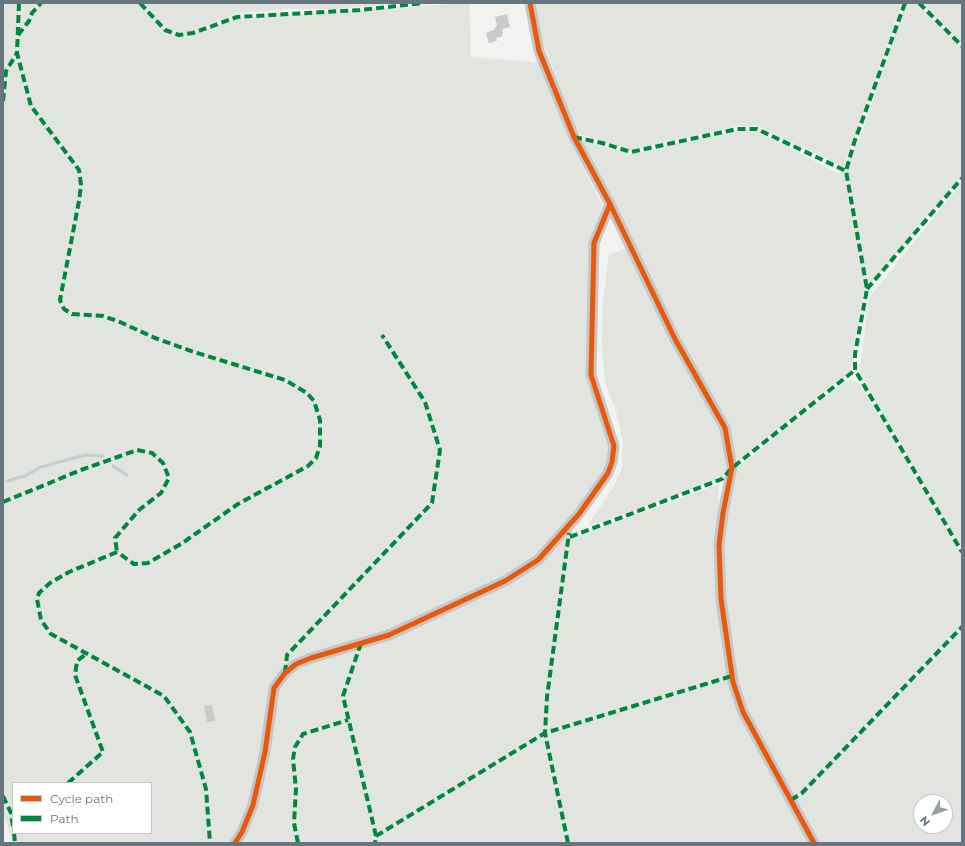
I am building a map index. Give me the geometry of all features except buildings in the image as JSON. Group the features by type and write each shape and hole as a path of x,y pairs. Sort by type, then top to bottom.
{"street":[{"path":"530,3 539,50 574,137 610,204 675,338 725,428 732,468 723,513 719,545 721,599 733,682 743,712 814,843"},
{"path":"235,843 242,832 253,805 265,752 274,688 285,673 296,664 311,658 389,635 505,581 538,560 579,514 608,473 612,462 614,446 591,375 594,243 610,204"}],"shaded area":[{"path":"3,3 402,3 335,9 289,9 240,13 198,29 189,35 240,18 469,3 471,57 542,63 566,133 602,205 598,222 588,368 609,440 609,458 604,473 568,522 576,537 719,484 717,565 724,522 738,467 840,385 850,380 860,384 962,556 962,625 845,746 846,748 962,629 962,843 13,843 3,812"},
{"path":"535,3 902,3 845,164 860,138 906,3 916,3 962,48 962,175 864,292 850,371 740,460 736,460 678,340 681,338 581,140 631,154 738,130 758,131 839,174 843,167 758,126 738,126 631,150 577,133 542,40"},
{"path":"920,3 962,3 962,44"},
{"path":"962,182 962,549 862,378 860,368 869,298"},
{"path":"628,248 720,429 727,471 721,479 592,525 589,524 614,486 622,468 623,442 616,411 605,382 602,345 603,301 609,254"}],"waterway":[{"path":"7,481 25,476 41,467 85,455 103,456"},
{"path":"113,466 127,475"}],"marked path":[{"path":"19,3 17,53 31,106 79,170 81,185 79,201 60,300 64,309 72,314 103,316 155,338 194,352 285,380 307,393 314,401 320,420 320,446 316,458 308,466 238,504 181,544 148,563 134,564 117,552"},
{"path":"18,35 29,21 32,13 41,3"},
{"path":"140,3 165,30 179,35 193,33 237,17 360,10 424,3"},
{"path":"905,3 854,143 846,171 867,289 855,354 855,370 962,552"},
{"path":"919,3 962,46"},
{"path":"3,101 6,71 17,53"},
{"path":"574,137 602,143 631,152 737,129 757,129 846,171"},
{"path":"867,289 962,178"},
{"path":"285,673 287,655 432,503 440,450 425,402 382,335"},
{"path":"570,537 722,479 732,468 855,370"},
{"path":"3,502 81,470 137,450 152,453 163,463 169,478 161,493 139,510 115,538 117,552"},
{"path":"568,843 545,733 547,697 569,533"},
{"path":"117,552 69,572 50,583 39,593 37,599 41,620 51,634 164,696 190,732 206,789 210,843"},
{"path":"791,800 802,793 962,627"},
{"path":"361,643 343,696 376,836 375,843"},
{"path":"69,782 103,752 75,675 77,661 86,654"},
{"path":"376,836 545,733 732,676"},
{"path":"298,843 294,823 296,789 293,759 295,747 303,734 348,720"},
{"path":"3,796 11,813 12,820"},
{"path":"14,834 15,843"}],"cycle path":[{"path":"530,3 539,51 574,137 610,204 675,339 725,428 732,468 723,513 719,545 721,599 733,682 743,712 814,843"},
{"path":"235,843 242,832 253,805 265,752 274,688 285,673 296,664 311,658 389,635 505,581 538,560 579,514 608,473 612,462 614,446 591,375 594,243 610,204"}]}
